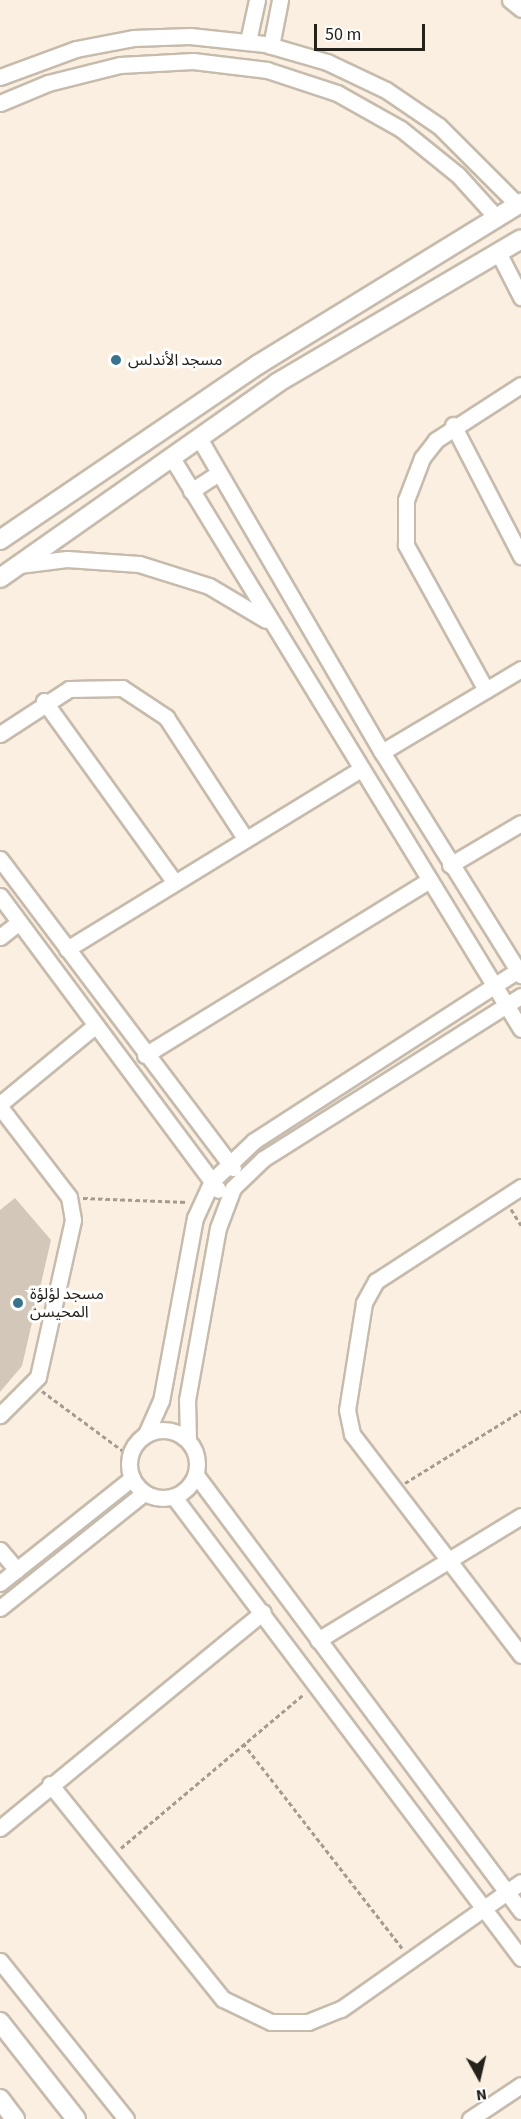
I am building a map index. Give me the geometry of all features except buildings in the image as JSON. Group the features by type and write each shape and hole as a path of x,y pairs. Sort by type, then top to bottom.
{"street":[{"path":"248,41 256,0"},
{"path":"271,46 280,0"},
{"path":"510,0 521,9"},
{"path":"0,77 76,49 133,38 248,41 271,46 327,62 386,90 439,126 519,204 259,364 0,540"},
{"path":"0,103 48,83 120,65 194,61 267,70 337,93 401,129 458,175 496,217"},
{"path":"0,578 322,354 521,239"},
{"path":"498,252 521,297"},
{"path":"486,690 406,544 406,500 412,478 422,458 453,425 521,385"},
{"path":"453,425 521,556"},
{"path":"200,438 382,752 450,865 520,971 493,984 228,1162 212,1181 200,1202 161,1401 146,1434 130,1456 132,1478 144,1493 174,1497 486,1906 521,1958"},
{"path":"172,458 359,770 521,1029"},
{"path":"192,491 219,473"},
{"path":"19,566 91,559 163,570 230,597 271,623"},
{"path":"382,752 521,669"},
{"path":"0,734 44,701 95,685 146,700 166,717 245,838"},
{"path":"44,701 174,881"},
{"path":"67,949 174,881 359,770"},
{"path":"450,865 521,822"},
{"path":"0,859 145,1055 241,1177"},
{"path":"145,1055 429,880"},
{"path":"1,900 226,1201"},
{"path":"0,937 19,922"},
{"path":"521,996 241,1177 226,1201 187,1400 188,1440 197,1456 196,1475 521,1911"},
{"path":"0,1415 34,1386 73,1220 69,1197 0,1106 96,1025"},
{"path":"521,1187 368,1291 348,1422 394,1489 521,1655"},
{"path":"146,1434 173,1431 188,1440"},
{"path":"174,1497 196,1475"},
{"path":"0,1583 132,1478"},
{"path":"0,1608 144,1493"},
{"path":"318,1641 521,1516"},
{"path":"0,1550 16,1570"},
{"path":"273,1625 295,1609"},
{"path":"0,1828 50,1784 263,1612"},
{"path":"50,1784 223,1999 254,2017 290,2023 325,2017 411,1960 521,1882"},
{"path":"0,1960 126,2119"},
{"path":"0,2022 76,2119"},
{"path":"470,2119 521,2085"},
{"path":"0,2099 15,2119"},
{"path":"0,2114 8,2119"}],"path":[{"path":"69,1197 200,1202"},
{"path":"34,1386 130,1456"},
{"path":"394,1489 521,1411"},
{"path":"110,1858 243,1743 317,1683"},
{"path":"243,1743 411,1960"}],"place":[{"name":"مسجد الأندلس","path":"116,360"},
{"name":"مسجد لؤلؤة المحيسن","path":"18,1303"}]}
